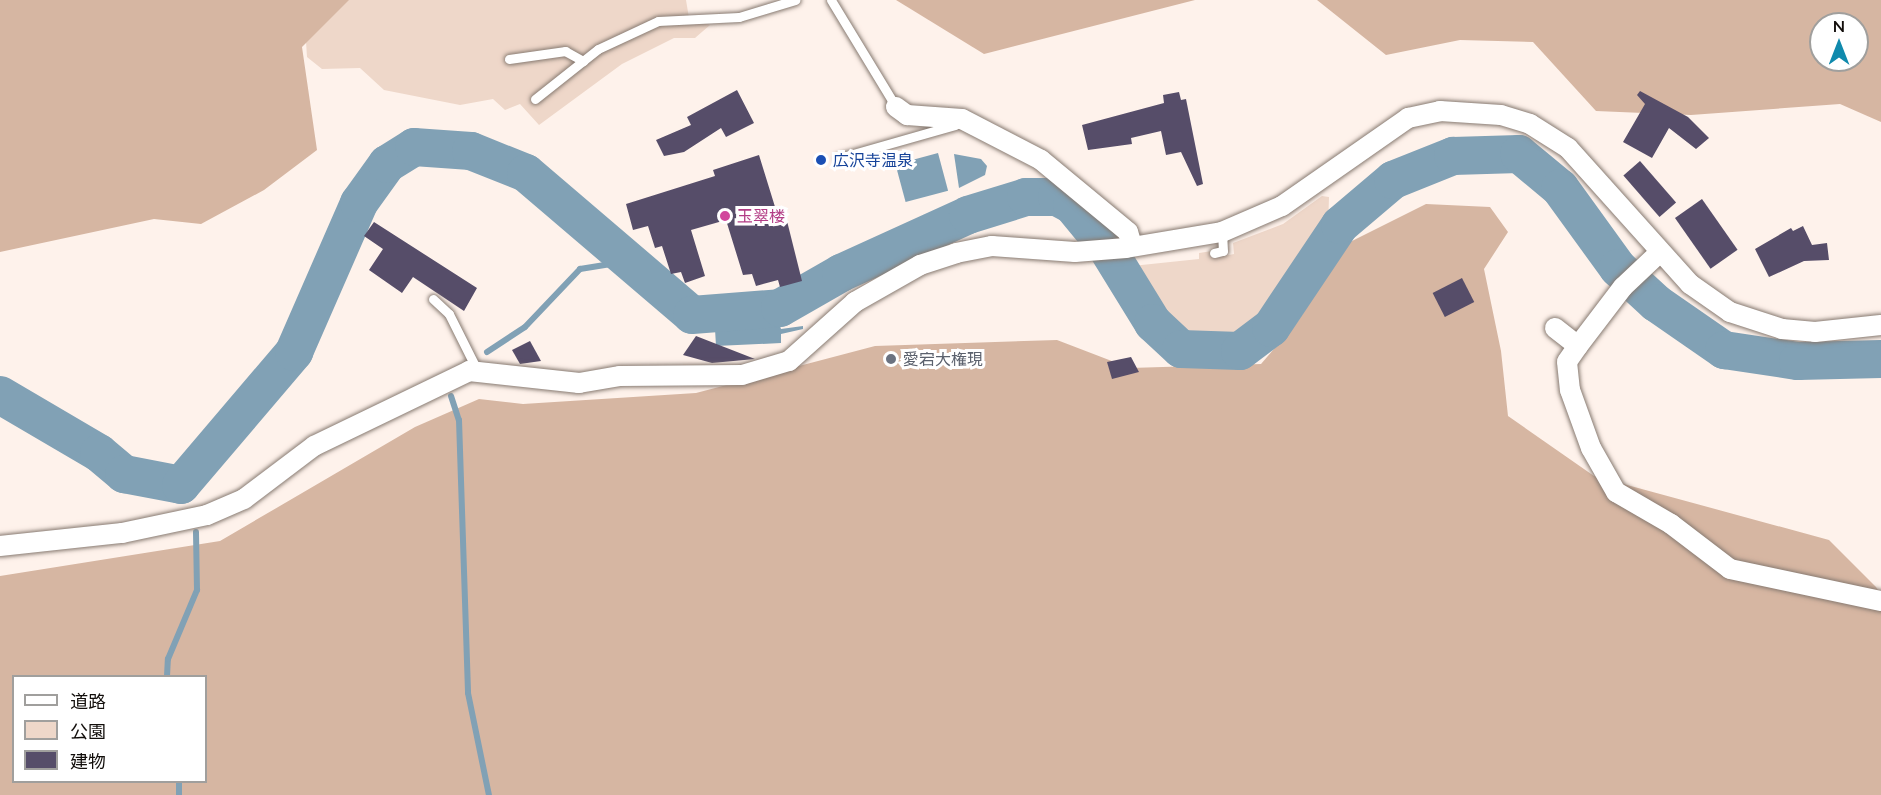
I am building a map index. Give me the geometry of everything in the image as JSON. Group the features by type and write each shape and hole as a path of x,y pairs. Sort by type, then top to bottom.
{"street":[{"path":"896,107 907,115 969,123 1060,172 1128,232 1129,247"},
{"path":"0,546 122,533 207,516 244,499 314,446 469,371 579,383 620,376 742,375 789,361 855,302 920,265 992,246 1075,252 1129,247 1222,232 1282,206 1408,118 1466,110 1530,124 1568,148 1660,252 1702,294 1754,320 1815,332 1881,325"},
{"path":"1660,252 1630,281 1567,362 1570,390 1591,448 1616,492 1671,524 1730,569 1881,601"},
{"path":"1555,328 1578,346"}],"lane":[{"path":"535,99 598,49 658,21 739,17 795,0"},
{"path":"831,0 896,107"},
{"path":"509,59 565,51 583,61"},
{"path":"839,158 897,138 969,123"},
{"path":"1214,253 1224,251 1222,232"},
{"path":"433,299 449,314 478,372"}],"green space":[{"path":"329,0 686,0 689,18 710,25 695,38 674,38 622,64 539,125 520,104 505,110 493,99 460,105 384,90 360,68 322,69 307,57 305,26"},
{"path":"1322,196 1329,197 1328,228 1291,277 1278,308 1249,336 1170,331 1149,307 1132,266 1199,259 1199,253 1212,251 1214,258 1234,254 1233,243 1283,224"}],"shaded area":[{"path":"0,0 349,0 302,47 317,150 264,190 201,224 154,219 0,252"},
{"path":"896,0 1195,0 984,54"},
{"path":"1317,0 1881,0 1881,122 1840,104 1691,115 1596,111 1533,42 1460,40 1386,55"},
{"path":"1426,204 1490,207 1508,232 1484,269 1501,351 1508,416 1594,476 1829,540 1876,587 1881,595 1881,795 0,795 0,576 220,541 415,427 479,399 523,404 696,393 875,346 1057,340 1130,368 1261,364 1298,321 1348,243"}],"water":[{"path":"938,153 948,191 906,202 895,164"},
{"path":"954,154 981,159 987,166 985,175 959,188"},
{"path":"780,326 781,329 803,326 803,329 781,334 781,343 716,346 715,329"}],"building":[{"path":"737,90 754,123 726,137 721,128 684,152 664,156 656,140 691,125 687,117"},
{"path":"1640,91 1688,117 1709,138 1696,149 1669,128 1652,158 1623,142 1645,104 1637,95"},
{"path":"1179,92 1181,100 1186,99 1203,184 1197,186 1181,152 1166,155 1161,131 1131,138 1132,144 1088,150 1082,125 1164,103 1163,95"},
{"path":"759,155 780,223 787,221 802,281 780,287 778,280 756,286 752,274 743,275 726,220 691,230 705,276 685,283 681,272 671,274 662,246 655,248 648,226 633,230 626,204 715,176 713,170"},
{"path":"1640,161 1676,203 1659,217 1623,175"},
{"path":"1702,199 1738,250 1711,269 1675,218"},
{"path":"374,222 477,288 464,311 413,277 402,293 369,270 383,249 364,236"},
{"path":"1803,226 1812,245 1827,243 1829,260 1804,261 1769,277 1755,249 1791,228 1793,231"},
{"path":"1462,278 1474,302 1445,317 1433,293"},
{"path":"696,336 755,359 712,363 683,355"},
{"path":"530,341 541,361 520,364 512,350"},
{"path":"1131,357 1139,372 1112,379 1107,362"}],"waterway":[{"path":"0,395 99,453 124,474 181,485 294,352 359,203 387,164 414,147 471,151 526,173 692,315 780,308 841,273 968,215 1026,197 1057,197 1072,205 1105,245 1153,323 1181,349 1240,351 1271,328 1340,225 1393,180 1453,156 1519,154 1560,188 1618,268 1656,303 1724,350 1798,361 1881,359"},
{"path":"487,352 525,327 580,269 629,261"},
{"path":"451,396 459,420 468,693 489,795"},
{"path":"167,675 168,659 197,590 196,532"},
{"path":"179,783 179,795"}],"place":[{"name":"広沢寺温泉","path":"821,160"},
{"name":"玉翠楼","path":"725,216"},
{"name":"愛宕大権現","path":"891,359"}]}
